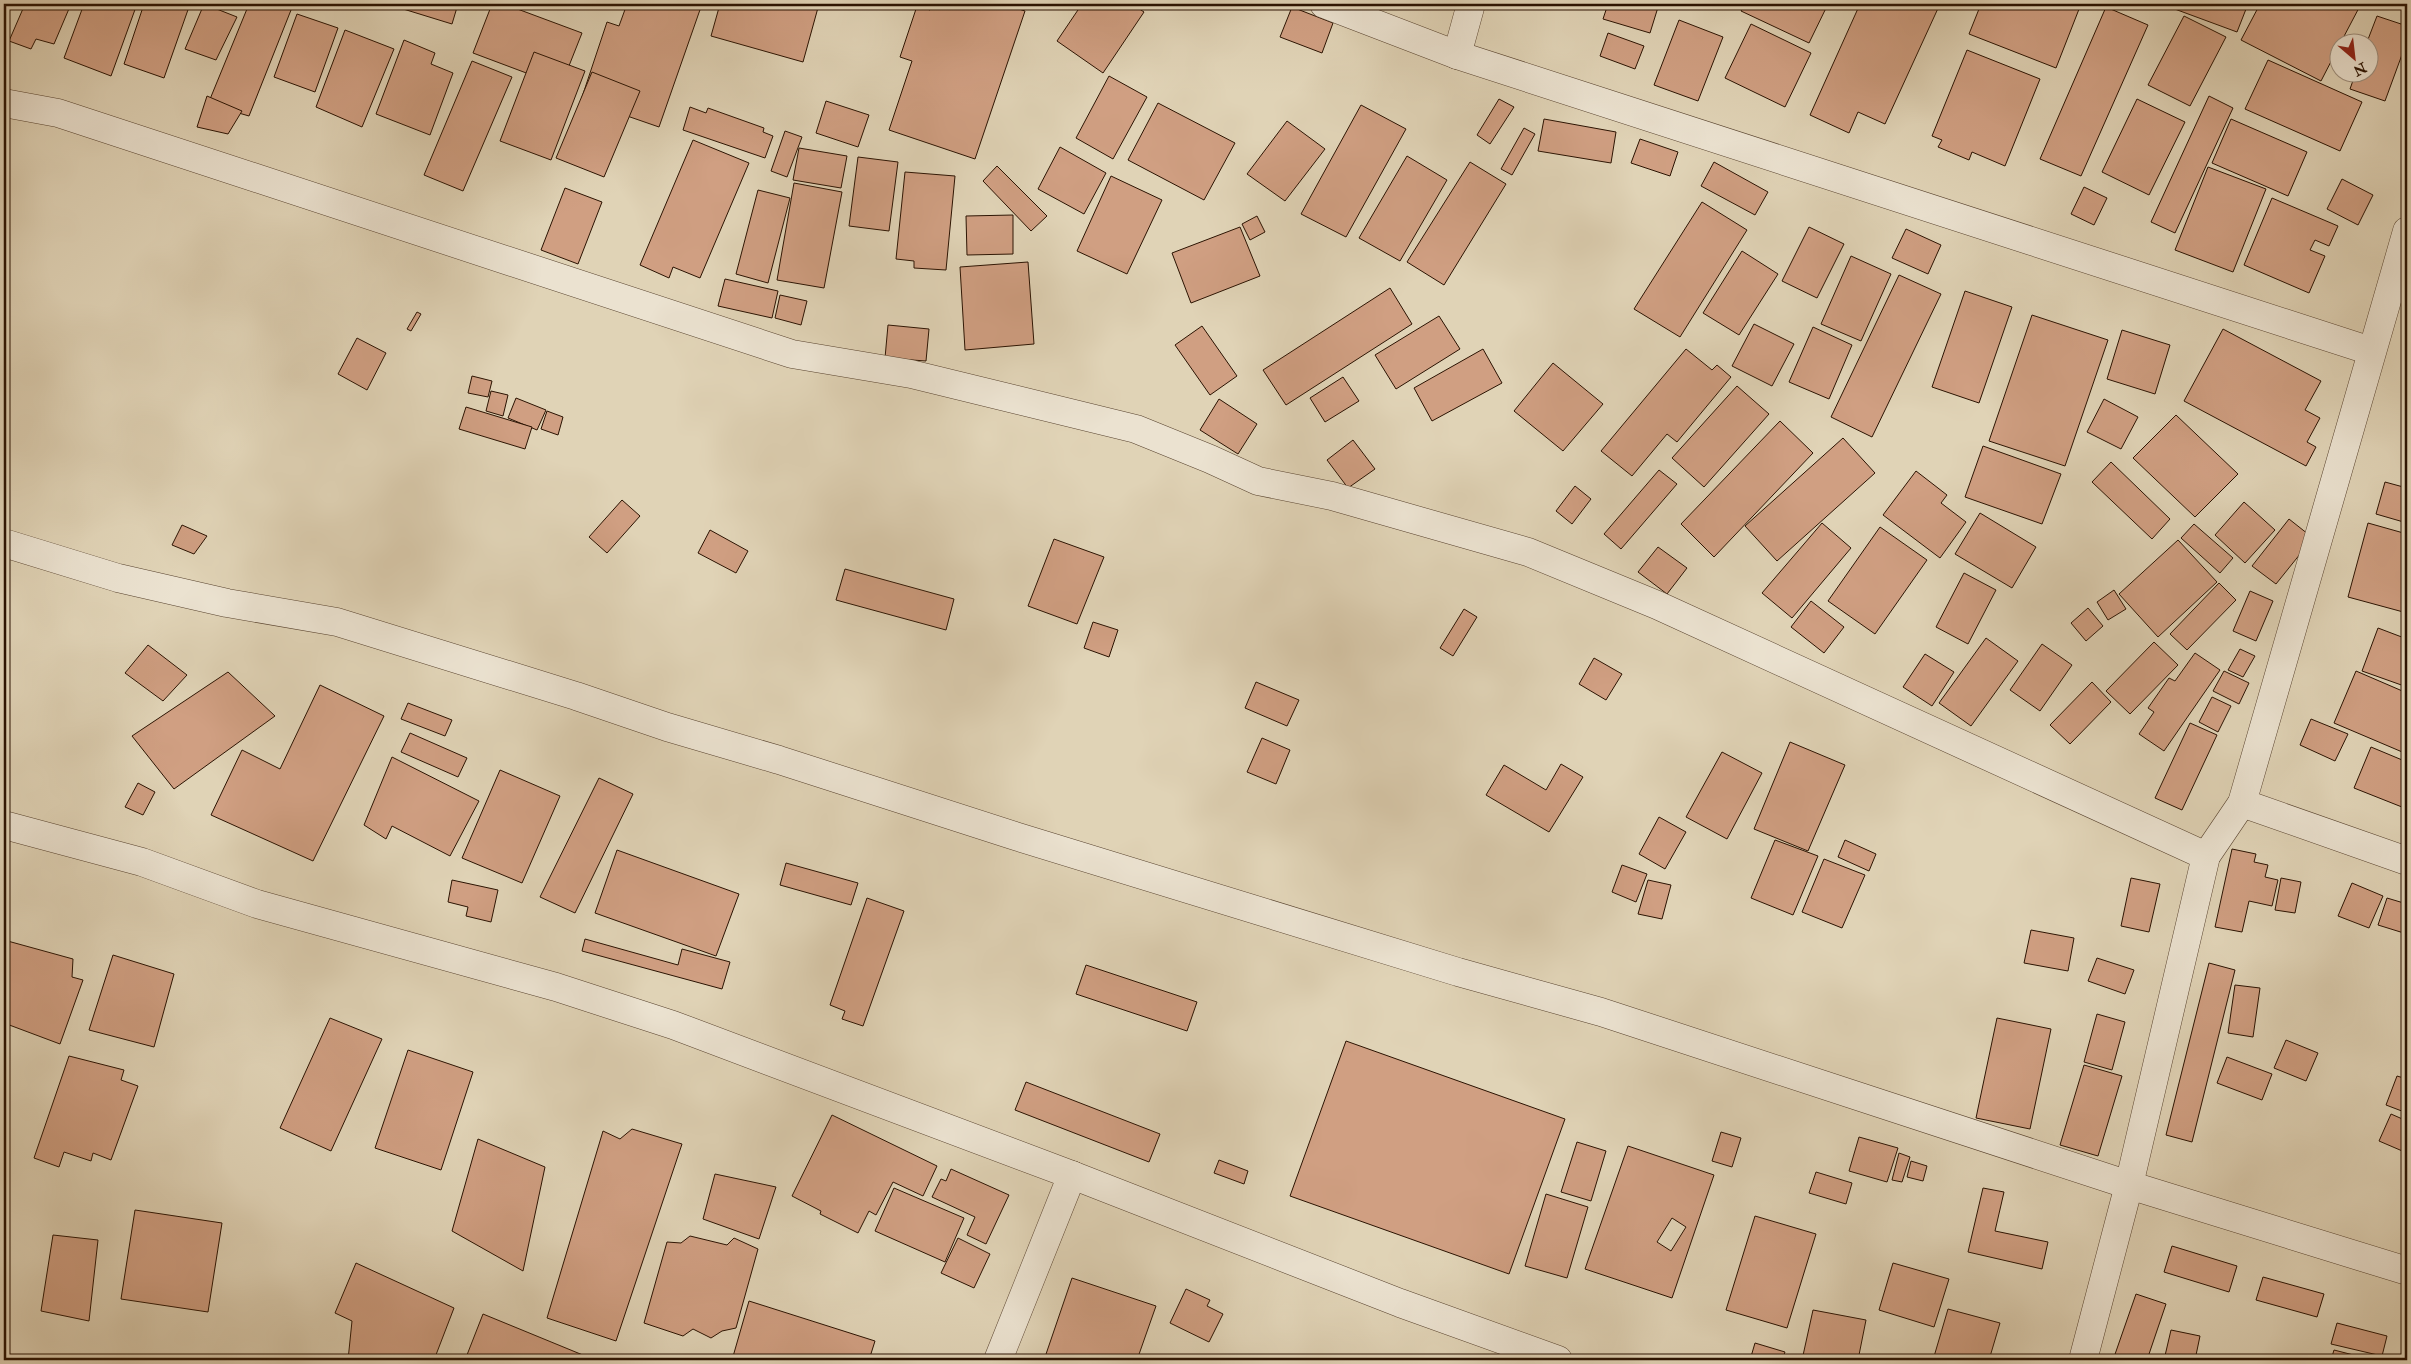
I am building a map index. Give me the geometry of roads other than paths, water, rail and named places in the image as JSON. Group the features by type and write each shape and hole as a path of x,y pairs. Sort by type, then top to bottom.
{"street":[{"path":"1324,4 1457,55 2371,351"},
{"path":"1457,55 1471,4"},
{"path":"4,103 58,113 792,354 911,374 1136,429 1258,481 1332,496 1528,552 1658,605 2206,856"},
{"path":"2083,1360 2129,1185 2206,856 2242,803 2407,231"},
{"path":"4,543 118,578 227,604 346,625 576,696 667,727 770,757 1015,836 1458,972 1601,1012 2129,1185 2407,1271"},
{"path":"2242,803 2407,860"},
{"path":"4,825 142,862 257,904 556,987 664,1022 1072,1175 1400,1303 1558,1360"},
{"path":"998,1360 1072,1175"}]}
